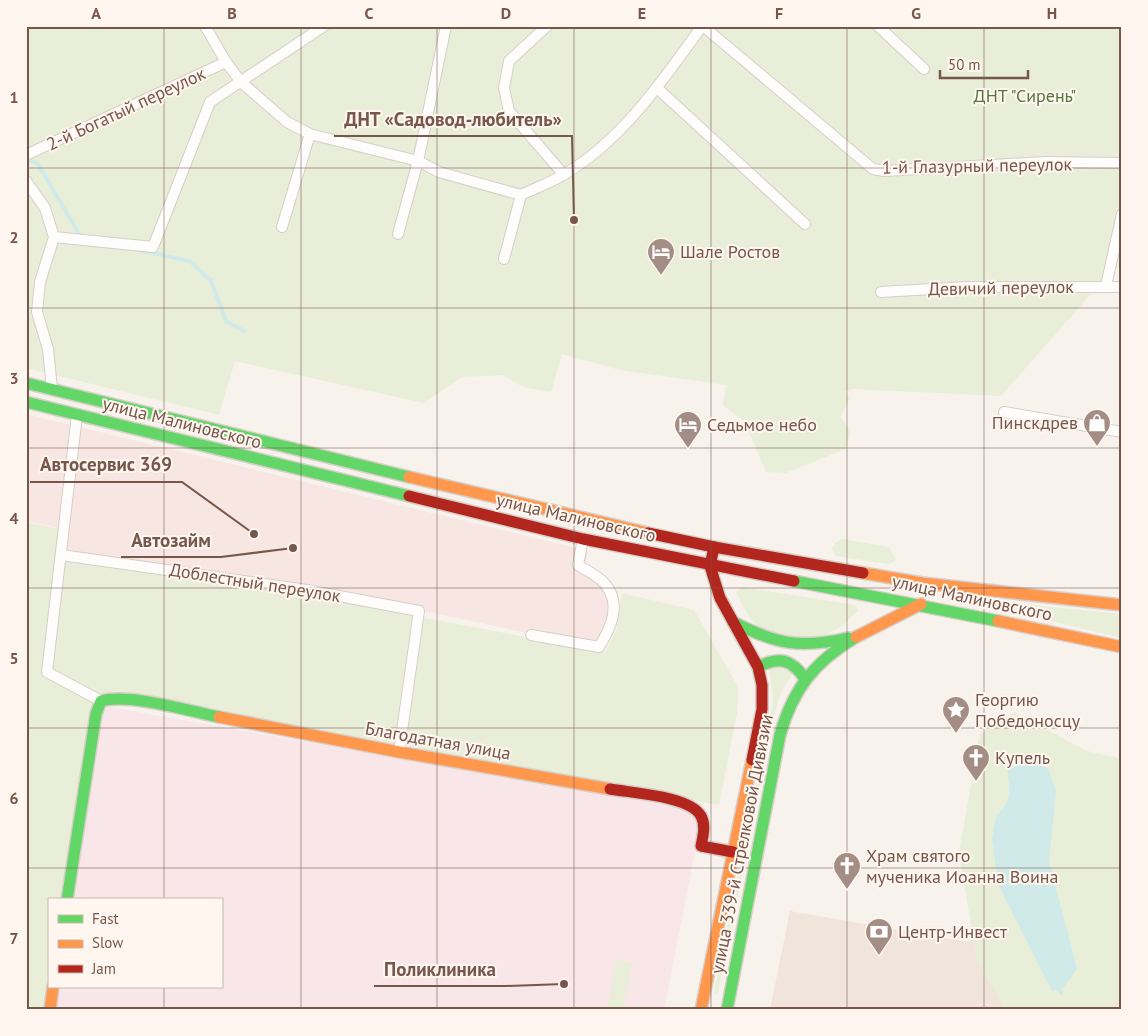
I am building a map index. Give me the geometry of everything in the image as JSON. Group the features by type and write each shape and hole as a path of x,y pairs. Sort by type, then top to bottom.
{"main road":[{"name":"улица Малиновского","path":"26,383 535,508 714,547 922,583 1122,606"},
{"name":"улица Малиновского","path":"26,402 583,539 710,566 922,604 1122,648"},
{"name":"улица 339-й Стрелковой Дивизии","path":"701,1010 762,709 762,685 758,667 720,598 710,566 714,547"},
{"name":"улица 339-й Стрелковой Дивизии","path":"727,1006 780,735 787,710 805,679 821,662 854,636 922,604"},
{"path":"732,622 767,640 790,646 810,647 854,636"},
{"path":"758,667 775,659 785,659 799,669 805,679"},
{"name":"Благодатная улица","path":"101,701 111,698 126,698 400,752 684,802 695,807 701,815 705,826 701,846 733,852"},
{"path":"67,898 96,714 101,701"},
{"path":"50,1010 53,988"},
{"path":"704,997 706,1004 714,1008 727,1006"}],"street":[{"path":"205,26 226,62 241,82 286,122 310,134 418,161 439,172 521,195 564,175 615,136 657,88 702,26"},
{"path":"54,238 153,247 210,102 324,26"},
{"path":"398,234 418,161 446,26"},
{"path":"548,26 510,61 504,88 509,111 564,175"},
{"name":"1-й Глазурный переулок","path":"702,26 873,169 884,171 1046,162 1122,164"},
{"path":"878,26 924,69"},
{"name":"2-й Богатый переулок","path":"26,155 226,62"},
{"path":"657,88 805,224"},
{"path":"282,227 310,134"},
{"path":"26,181 45,208 54,238 40,282 38,312 48,349 52,389"},
{"path":"504,259 521,195"},
{"path":"1106,286 1122,214"},
{"name":"Девичий переулок","path":"881,292 967,287 1122,287"},
{"path":"1004,412 1122,432"},
{"path":"77,415 47,672 101,701"},
{"path":"531,635 599,647 611,627 614,610 612,596 604,583 578,565 583,539"},
{"name":"Доблестный переулок","path":"61,555 308,590 419,611 400,752"}],"shaded area":[{"path":"26,414 588,551 584,574 607,593 610,611 607,625 597,645 527,633 420,610 66,552 69,530 26,521"},
{"path":"104,706 688,809 696,820 699,831 664,1010 54,1010 58,988 222,988 222,898 72,898"},
{"path":"1122,818 1122,1010 770,1010 790,911 968,942"}],"green space":[{"name":"ДНТ \"Сирень\"","path":"26,26 1122,26 1122,268 1114,268 1001,396 854,389 845,391 849,399 841,417 851,431 845,449 786,473 766,472 745,422 723,405 726,385 620,370 562,354 551,392 523,387 503,375 462,377 424,403 235,361 219,415 26,368"},
{"path":"26,522 60,529 56,559 255,586 605,652 616,631 622,593 694,610 738,687 737,713 719,805 97,694 62,898 48,898 48,987 44,1010 26,1010"},
{"path":"842,539 889,547 896,559 894,562 887,564 836,556 832,549 835,543"},
{"path":"741,587 855,605 858,611 843,625 819,639 781,639 758,626 750,618 736,593"},
{"path":"980,600 1122,614 1122,638 979,604"},
{"path":"775,667 791,670 794,673 783,688 776,708 718,992 715,995 714,992 772,707 773,696 769,668"},
{"path":"1014,712 1087,751 1122,759 1122,998 1104,1010 1005,1010 977,961 959,853 980,734"},
{"path":"616,960 632,963 623,1010 607,1010"}],"water":[{"path":"1025,762 1048,768 1056,790 1049,861 1077,969 1064,987 1052,991 998,884 992,838 996,815 1008,800 1009,783 1007,770"}],"waterway":[{"path":"26,158 38,164 81,237"},
{"path":"138,250 190,261 211,281 226,321 244,331"},
{"path":"1059,989 1061,993"}],"traffic: fast":[{"path":"26,383 409,477"},
{"path":"26,402 409,496"},
{"path":"794,581 998,621"},
{"path":"733,622 776,640 802,644 848,638"},
{"path":"727,1010 780,735 785,719 791,704 807,678 828,656 856,637"},
{"path":"758,667 772,661 784,661 795,667 805,679"},
{"path":"67,898 96,714 101,701 113,699 143,701 219,717"}],"traffic: slow":[{"path":"409,477 648,533"},
{"path":"863,573 922,583 1122,605"},
{"path":"856,637 921,604"},
{"path":"998,621 1122,647"},
{"path":"219,717 399,752 610,789"},
{"path":"701,1010 752,760"},
{"path":"50,1010 53,988"}],"traffic: jam":[{"path":"409,496 583,539 794,581"},
{"path":"648,533 714,547 863,573"},
{"path":"714,547 710,566 720,598 758,667 762,685 762,709 752,760"},
{"path":"610,789 660,796 695,809 703,819 704,831 701,846 733,852"}],"place":[{"name":"ДНТ «Садовод-любитель»","path":"574,220"},
{"name":"Шале Ростов","path":"661,276"},
{"name":"Пинскдрев","path":"1097,447"},
{"name":"Седьмое небо","path":"688,449"},
{"name":"Автосервис 369","path":"254,534"},
{"name":"Автозайм","path":"293,548"},
{"name":"Георгию Победоносцу","path":"956,734"},
{"name":"Купель","path":"976,782"},
{"name":"Храм святого мученика Иоанна Воина","path":"847,890"},
{"name":"Центр-Инвест","path":"879,956"},
{"name":"Поликлиника","path":"564,984"}]}
